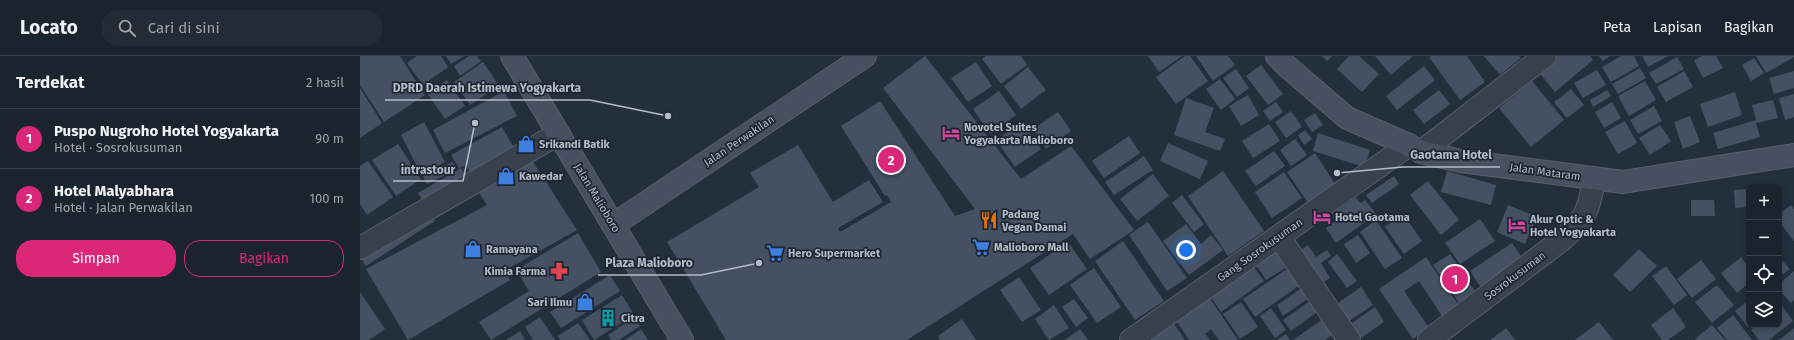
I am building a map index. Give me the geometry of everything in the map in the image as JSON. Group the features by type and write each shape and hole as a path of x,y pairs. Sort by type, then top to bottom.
{"main road":[{"name":"Jalan Malioboro","path":"512,56 682,340"},
{"name":"Jalan Perwakilan","path":"613,225 865,56"},
{"name":"Jalan Mataram","path":"1277,56 1347,118 1415,149 1461,161 1623,182 1794,155"}],"street":[{"name":"Gang Sosrokusuman","path":"1131,340 1279,236 1415,149 1545,56"},
{"path":"360,248 558,134"},
{"name":"Sosrokusuman","path":"1429,340 1563,240 1584,218 1589,208 1594,179"},
{"path":"1279,236 1349,340"}],"building":[{"path":"360,56 400,56 425,95 384,122 360,85"},
{"path":"417,56 441,56 448,67 423,85 407,63"},
{"path":"446,56 464,56 451,64"},
{"path":"469,56 477,56 481,61 460,76 454,66"},
{"path":"925,56 1021,179 1071,146 1134,230 1090,259 1073,234 907,340 726,340 667,242 759,187 750,173 798,145 833,202 869,180 883,202 838,228 840,232 891,202 887,195 885,196 841,126 880,101 955,216 975,209 883,88"},
{"path":"986,56 1021,56 1027,65 1001,84 982,59"},
{"path":"1148,56 1182,56 1159,72"},
{"path":"1185,56 1190,56 1208,81 1176,104 1156,77"},
{"path":"1196,56 1228,56 1235,65 1213,81"},
{"path":"1322,56 1332,56 1327,61"},
{"path":"1349,56 1359,56 1379,74 1362,92 1337,69"},
{"path":"1375,56 1411,56 1412,57 1391,75"},
{"path":"1467,56 1485,82 1460,100 1429,57"},
{"path":"1484,56 1519,56 1521,58 1500,75"},
{"path":"1551,56 1590,56 1593,60 1555,92 1536,69"},
{"path":"1599,56 1610,56 1603,61"},
{"path":"1621,56 1634,56 1639,66 1611,82 1602,67"},
{"path":"1642,56 1668,56 1648,67"},
{"path":"1702,56 1716,56 1723,68 1703,78 1694,60"},
{"path":"1756,56 1794,56 1794,57 1766,73"},
{"path":"1677,57 1684,69 1656,84 1649,73"},
{"path":"1754,58 1764,73 1751,81 1742,65"},
{"path":"483,62 499,86 470,105 454,82"},
{"path":"976,62 992,86 968,102 951,78"},
{"path":"1261,65 1283,94 1268,105 1246,76"},
{"path":"1424,66 1435,80 1397,110 1386,96"},
{"path":"1028,67 1046,90 1021,109 1004,86"},
{"path":"1640,68 1646,78 1618,94 1612,84"},
{"path":"1236,69 1249,88 1237,97 1223,78"},
{"path":"1597,70 1606,85 1583,98 1574,83"},
{"path":"1684,71 1693,87 1666,102 1657,87"},
{"path":"1794,71 1794,88 1774,94 1769,78"},
{"path":"1220,79 1235,99 1221,110 1206,89"},
{"path":"447,80 465,106 445,119 427,93"},
{"path":"1532,81 1564,120 1531,147 1499,108"},
{"path":"1645,81 1656,100 1629,116 1618,96"},
{"path":"360,88 382,123 360,138"},
{"path":"1571,89 1584,105 1567,118 1554,102"},
{"path":"1439,90 1450,104 1424,124 1413,110"},
{"path":"1607,90 1611,96 1593,107 1590,100"},
{"path":"504,91 517,116 445,153 433,130"},
{"path":"999,91 1016,115 990,134 973,109"},
{"path":"1735,92 1742,115 1708,127 1700,104"},
{"path":"1794,94 1794,117 1785,120 1779,98"},
{"path":"1248,95 1259,115 1241,126 1229,106"},
{"path":"1186,98 1214,108 1205,132 1225,139 1220,151 1174,135"},
{"path":"1773,100 1778,118 1756,123 1760,137 1718,149 1713,133 1756,120 1752,105"},
{"path":"1276,102 1283,112 1270,121 1263,111"},
{"path":"1612,102 1621,118 1604,128 1595,112"},
{"path":"1654,106 1662,121 1638,134 1630,120"},
{"path":"1291,111 1302,127 1286,138 1275,122"},
{"path":"1058,112 1071,131 1046,149 1033,129"},
{"path":"1315,113 1323,125 1312,132 1304,120"},
{"path":"1690,116 1700,142 1683,149 1674,122"},
{"path":"1625,121 1637,143 1618,154 1605,132"},
{"path":"424,122 445,162 421,174 401,135"},
{"path":"1022,122 1041,149 1015,167 996,140"},
{"path":"1269,124 1280,141 1253,158 1242,141"},
{"path":"1660,125 1671,141 1650,155 1639,138"},
{"path":"502,127 517,153 474,178 466,165 459,168 451,155"},
{"path":"1305,130 1312,139 1304,145 1298,135"},
{"path":"1318,133 1370,150 1364,167 1313,151"},
{"path":"1129,136 1140,153 1104,178 1092,161"},
{"path":"1295,139 1307,155 1291,166 1280,150"},
{"path":"1168,143 1208,161 1200,179 1160,161"},
{"path":"398,144 421,179 396,196 372,160"},
{"path":"1274,151 1285,166 1256,186 1245,171"},
{"path":"1315,153 1337,187 1310,206 1287,172"},
{"name":"Ramayana","path":"528,154 577,230 504,271 510,280 408,340 366,269 487,205 474,185"},
{"path":"1144,156 1153,170 1114,195 1105,182"},
{"path":"368,161 393,197 367,215 360,204 360,166"},
{"path":"453,162 456,170 427,184 423,176"},
{"path":"461,168 468,179 425,204 418,193"},
{"path":"1223,171 1264,231 1228,256 1188,196"},
{"path":"1447,171 1496,185 1491,205 1441,192"},
{"path":"1284,172 1302,198 1272,218 1255,192"},
{"path":"1153,174 1169,196 1137,221 1120,199"},
{"path":"1394,176 1399,184 1372,203 1366,195"},
{"path":"1428,181 1459,220 1441,235 1410,195"},
{"path":"1746,189 1746,207 1735,208 1734,190"},
{"path":"1182,195 1204,224 1194,232 1172,203"},
{"path":"1356,197 1360,203 1365,200 1376,214 1336,243 1326,228 1340,218 1335,212"},
{"path":"1691,200 1714,200 1715,216 1691,216"},
{"name":"Akur Optic & Hotel Yogyakarta","path":"1508,205 1537,217 1525,244 1497,232"},
{"path":"1791,205 1794,209 1794,241 1782,226 1782,212"},
{"path":"428,210 435,221 366,266 360,257"},
{"path":"1403,214 1422,241 1404,254 1385,227"},
{"path":"1480,219 1495,241 1460,264 1445,243"},
{"path":"1376,220 1402,258 1385,269 1360,232"},
{"path":"1148,222 1187,278 1167,291 1129,235"},
{"path":"1186,224 1201,244 1211,235 1223,250 1189,275 1163,241"},
{"name":"Kimia Farma","path":"578,233 601,272 491,340 479,322 529,291 516,270"},
{"path":"1358,235 1370,253 1356,263 1344,244"},
{"path":"1123,241 1164,301 1135,320 1095,261"},
{"path":"1068,242 1087,269 1049,295 1030,268"},
{"path":"1512,243 1523,259 1481,288 1470,271"},
{"path":"1280,245 1292,264 1266,280 1254,262"},
{"path":"1308,245 1316,257 1327,250 1331,256 1321,263 1330,278 1315,288 1293,256"},
{"path":"1639,249 1657,266 1630,292 1613,275"},
{"path":"1337,254 1357,281 1347,288 1328,262"},
{"path":"1450,254 1477,294 1461,306 1433,265"},
{"path":"1426,257 1460,307 1444,319 1419,281 1404,291 1429,328 1413,339 1379,289"},
{"path":"1741,257 1746,264 1746,286 1737,293 1721,273"},
{"path":"1701,260 1716,279 1692,298 1677,279"},
{"path":"1782,260 1790,269 1782,275"},
{"path":"1251,263 1264,281 1221,312 1208,293"},
{"path":"1293,265 1304,282 1255,317 1243,299"},
{"path":"1666,266 1687,295 1674,305 1652,276"},
{"path":"1094,268 1121,307 1097,323 1070,285"},
{"path":"1794,271 1794,300 1791,303 1782,293 1782,281"},
{"name":"Sari Ilmu","path":"610,275 620,291 561,328 550,312"},
{"path":"1019,277 1041,310 1022,322 1000,290"},
{"path":"1306,285 1313,295 1283,316 1277,305"},
{"path":"1717,285 1734,305 1712,323 1695,302"},
{"path":"1361,287 1373,305 1343,325 1331,308"},
{"path":"360,292 385,329 369,340 360,340"},
{"name":"Citra","path":"622,295 634,315 594,340 582,320"},
{"path":"1209,297 1238,340 1219,340 1211,329 1205,334 1210,340 1189,340 1176,320"},
{"path":"1074,299 1088,318 1076,327 1062,307"},
{"path":"1310,301 1317,312 1291,331 1283,320"},
{"path":"1241,302 1258,327 1240,339 1223,314"},
{"path":"1746,302 1746,325 1735,311"},
{"path":"1054,305 1069,328 1049,340 1035,319"},
{"path":"1782,306 1793,321 1769,340 1759,340 1751,330 1754,328 1782,328"},
{"path":"1375,307 1384,322 1358,340 1345,328"},
{"path":"1271,308 1286,330 1275,338 1260,316"},
{"path":"1673,308 1686,327 1668,340 1662,340 1651,325"},
{"path":"1733,315 1752,340 1727,340 1717,328"},
{"path":"540,317 555,340 533,340 525,327"},
{"path":"634,317 640,326 619,340 611,340 608,335"},
{"path":"1170,318 1185,340 1145,340"},
{"path":"962,319 976,340 940,340 938,336"},
{"path":"1323,319 1333,334 1325,340 1293,340"},
{"path":"1599,322 1613,340 1575,340"},
{"path":"578,323 590,340 560,340 558,336"},
{"path":"1712,325 1725,340 1695,339"},
{"path":"1506,328 1515,340 1490,340"},
{"path":"1794,328 1794,340 1779,340"},
{"path":"641,329 648,340 625,340"},
{"path":"1080,329 1088,340 1065,340"},
{"path":"520,331 525,340 506,340"},
{"path":"1286,334 1290,340 1277,340"}],"place":[{"name":"DPRD Daerah Istimewa Yogyakarta","path":"668,116"},
{"name":"intrastour","path":"475,123"},
{"name":"Novotel Suites Yogyakarta Malioboro","path":"951,133"},
{"name":"Srikandi Batik","path":"526,144"},
{"name":"Hotel Malyabhara","path":"891,160"},
{"name":"Gaotama Hotel","path":"1337,173"},
{"name":"Kawedar","path":"506,176"},
{"name":"Hotel Gaotama","path":"1322,217"},
{"name":"Padang Vegan Damai","path":"989,220"},
{"name":"Akur Optic & Hotel Yogyakarta","path":"1517,225"},
{"name":"Malioboro Mall","path":"981,247"},
{"name":"Ramayana","path":"473,249"},
{"name":"Hero Supermarket","path":"775,253"},
{"name":"Plaza Malioboro","path":"759,263"},
{"name":"Kimia Farma","path":"559,271"},
{"name":"Puspo Nugroho Hotel Yogyakarta","path":"1455,279"},
{"name":"Sari Ilmu","path":"585,302"},
{"name":"Citra","path":"608,318"}]}
